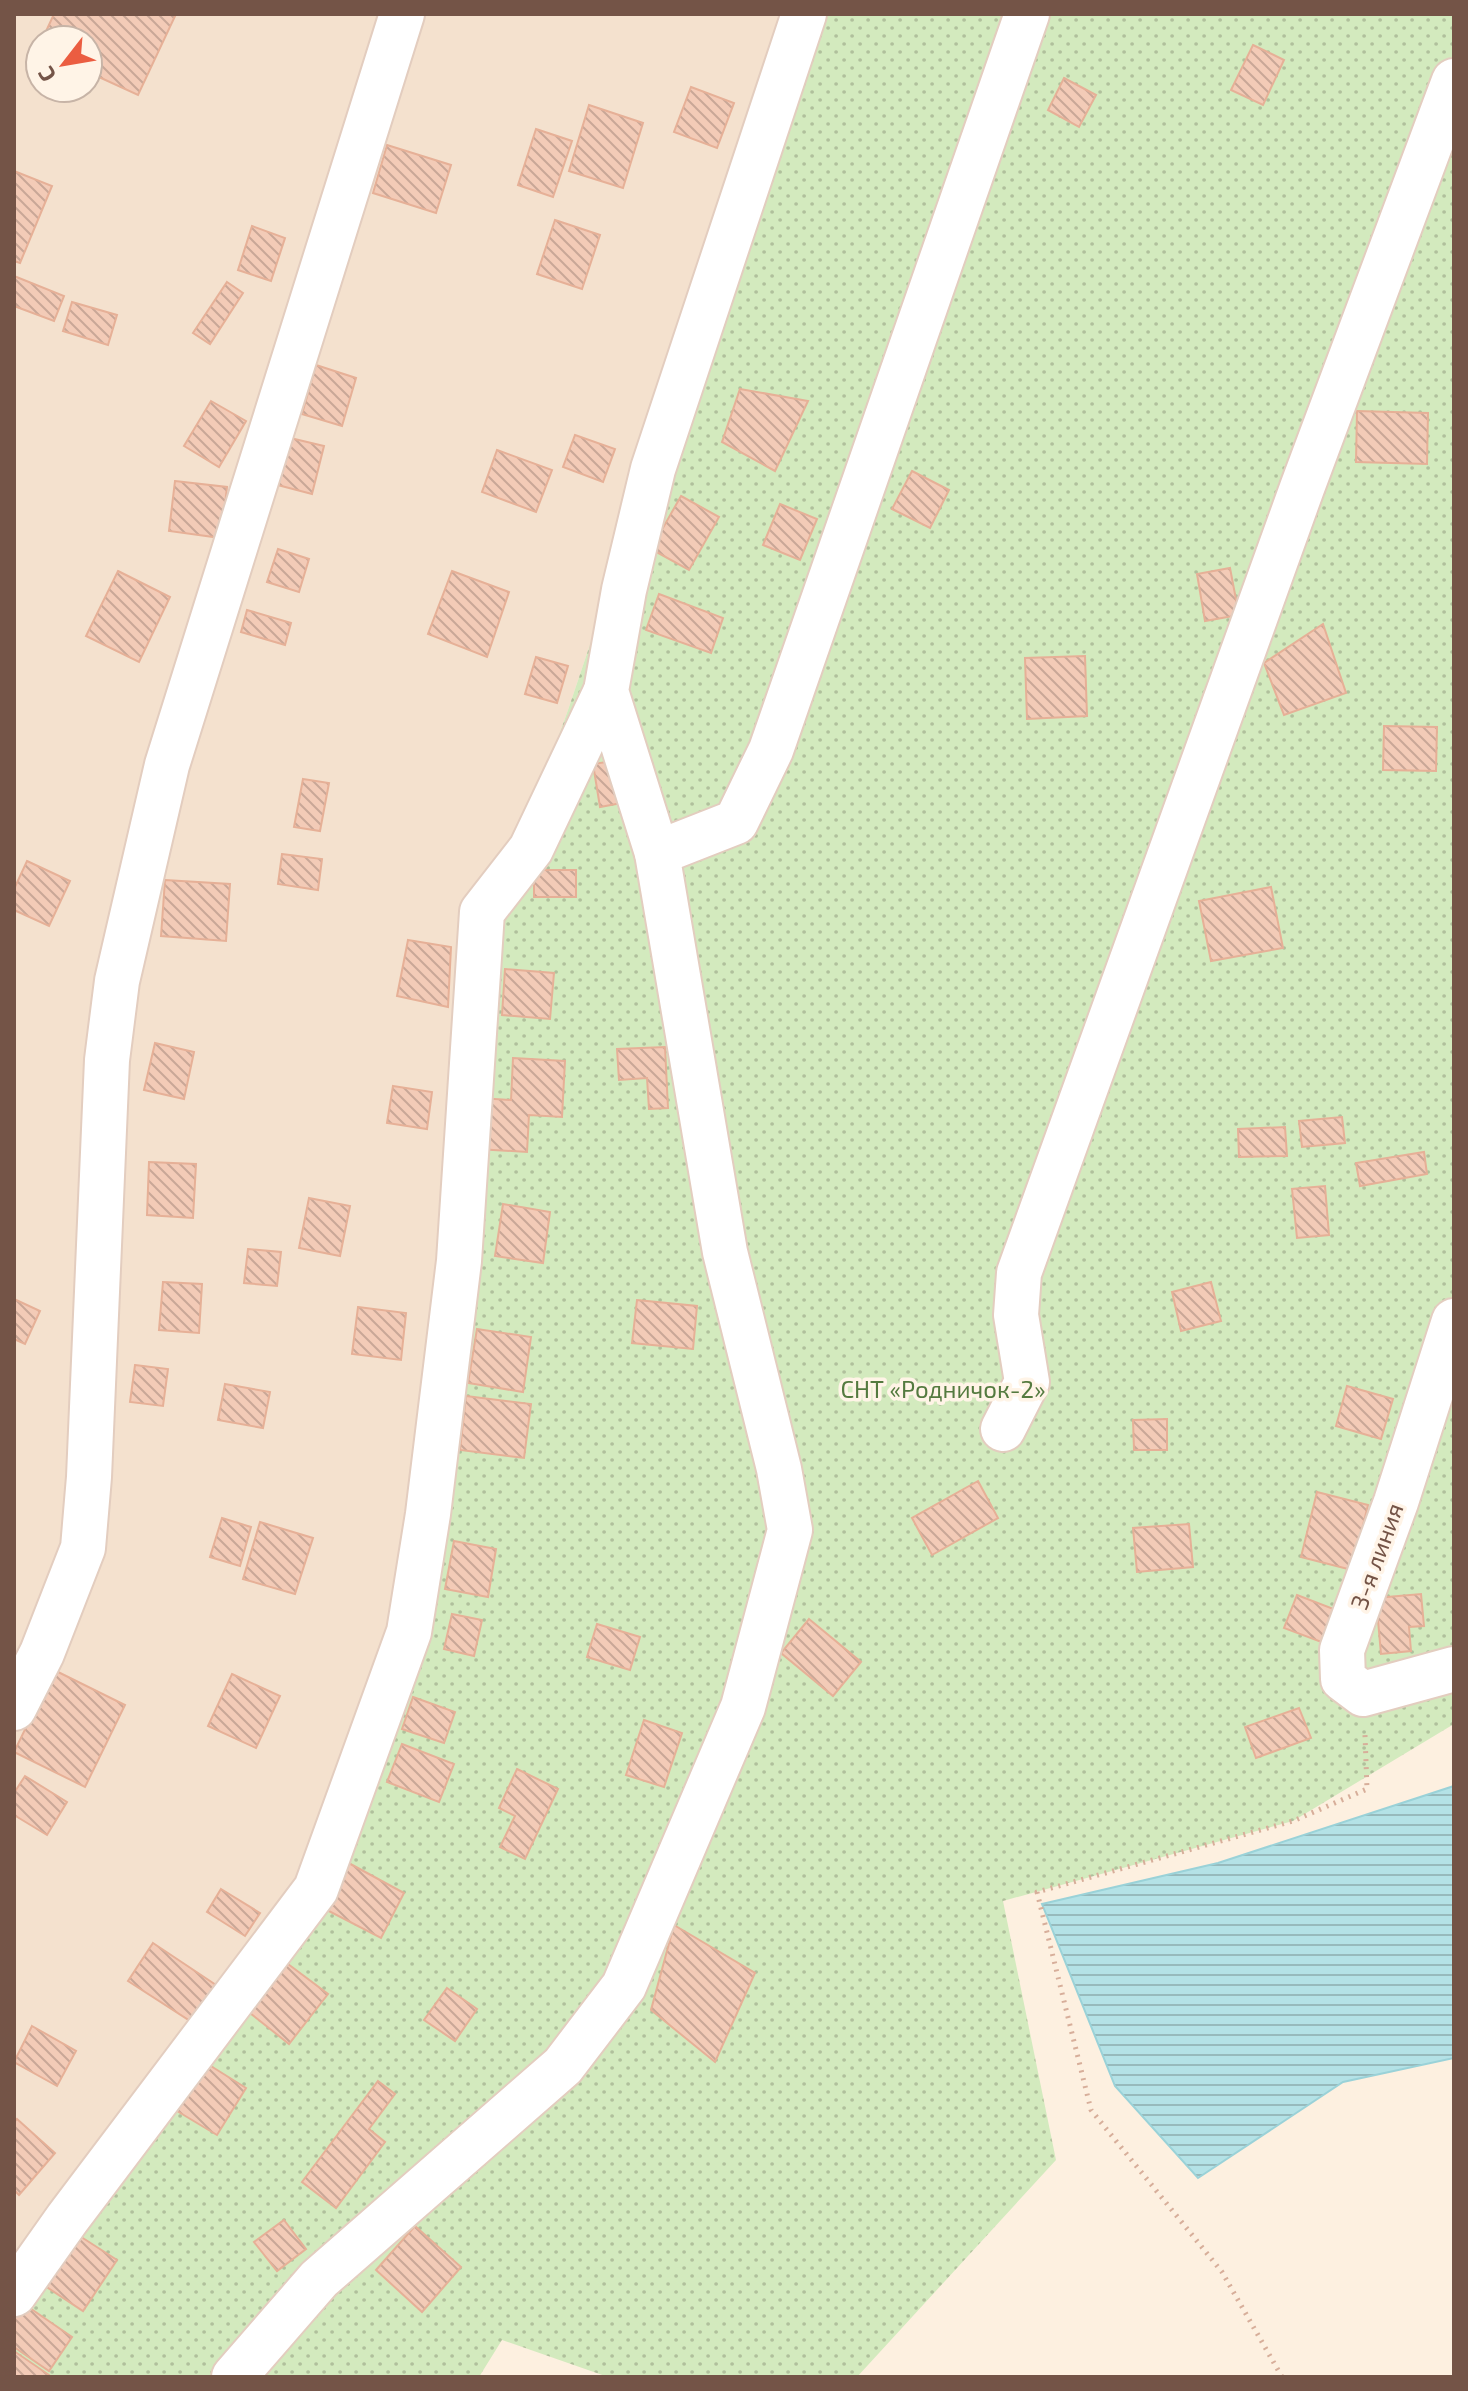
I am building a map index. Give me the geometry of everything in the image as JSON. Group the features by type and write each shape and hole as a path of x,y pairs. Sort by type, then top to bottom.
{"lane":[{"path":"14,1708 42,1653 83,1548 107,1060 117,981 163,780 402,14"},
{"path":"14,2294 316,1889 409,1632 428,1514 459,1261 482,912 531,849 606,691 624,590 653,469 804,14"},
{"path":"657,853 736,822 771,750 1027,14"},
{"path":"1003,1429 1027,1382 1016,1315 1019,1273 1296,502 1454,81"},
{"path":"234,2377 319,2279 563,2066 624,1986 743,1707 790,1530 779,1469 725,1252 657,853 606,691"},
{"name":"3-я линия","path":"1363,1694 1343,1679 1342,1650 1396,1502 1454,1321"},
{"path":"1363,1694 1454,1669"}],"path":[{"path":"1282,2377 1222,2272 1091,2110 1037,1892 1293,1821 1367,1789 1363,1694"}],"shaded area":[{"path":"14,14 802,14 568,710 487,935 422,1535 304,1872 14,2274"}],"green space":[{"name":"СНТ «Родничок-2»","path":"802,14 1454,14 1454,1724 1293,1821 1003,1901 1056,2160 857,2377 608,2377 502,2340 479,2377 14,2377 14,2274 304,1872 422,1535 487,935 568,710"}],"water":[{"path":"1454,1786 1454,2058 1343,2082 1198,2178 1115,2086 1042,1904 1218,1863"}],"building":[{"path":"54,14 176,14 138,95 104,79 104,24 49,24"},
{"path":"1253,45 1284,60 1263,105 1231,90"},
{"path":"1064,78 1096,95 1079,127 1048,110"},
{"path":"691,87 734,103 717,148 674,132"},
{"path":"589,105 643,123 623,188 569,171"},
{"path":"536,129 572,141 553,197 518,185"},
{"path":"387,145 451,165 436,213 373,193"},
{"path":"14,171 52,186 20,263 14,261"},
{"path":"555,220 600,235 582,289 537,274"},
{"path":"252,226 285,238 271,281 238,270"},
{"path":"14,276 64,296 54,321 14,306"},
{"path":"227,282 243,293 210,344 193,333"},
{"path":"72,302 117,315 108,345 63,331"},
{"path":"316,365 356,378 342,426 302,414"},
{"path":"740,389 808,401 775,471 722,442"},
{"path":"211,401 246,421 219,467 184,446"},
{"path":"1357,411 1428,413 1427,464 1356,462"},
{"path":"575,435 615,449 603,482 563,467"},
{"path":"282,436 324,446 312,494 270,483"},
{"path":"497,450 552,470 536,512 482,492"},
{"path":"912,471 949,490 930,528 892,509"},
{"path":"175,481 227,487 221,538 169,531"},
{"path":"681,496 719,517 689,570 651,549"},
{"path":"780,504 817,519 800,560 763,545"},
{"path":"278,549 309,559 299,592 267,582"},
{"path":"1230,568 1239,615 1205,621 1197,574"},
{"path":"118,571 170,597 139,662 86,636"},
{"path":"452,571 509,592 487,657 428,634"},
{"path":"659,594 723,618 711,653 646,630"},
{"path":"247,610 291,623 285,645 241,632"},
{"path":"1323,624 1346,693 1284,715 1264,663"},
{"path":"1085,656 1087,716 1027,719 1025,658"},
{"path":"536,657 568,666 557,703 525,694"},
{"path":"1384,726 1437,727 1436,771 1383,770"},
{"path":"620,760 627,802 600,807 593,764"},
{"path":"303,779 329,783 320,831 294,827"},
{"path":"282,854 322,859 318,890 278,884"},
{"path":"27,861 70,881 49,926 14,910 14,889"},
{"path":"534,870 576,870 576,897 534,897"},
{"path":"165,880 230,884 226,941 161,936"},
{"path":"1271,887 1283,948 1211,961 1199,901"},
{"path":"408,940 451,947 448,1007 397,996"},
{"path":"505,969 554,973 550,1019 502,1015"},
{"path":"155,1043 194,1052 184,1099 144,1090"},
{"path":"665,1047 668,1108 649,1109 647,1078 619,1080 617,1049"},
{"path":"513,1058 565,1061 562,1117 529,1115 527,1152 477,1149 480,1098 511,1100"},
{"path":"393,1086 432,1092 427,1129 387,1123"},
{"path":"1342,1117 1345,1143 1302,1147 1299,1121"},
{"path":"1285,1127 1287,1156 1239,1157 1238,1129"},
{"path":"1424,1152 1427,1174 1360,1186 1356,1163"},
{"path":"149,1162 196,1164 193,1218 147,1215"},
{"path":"1325,1186 1329,1235 1297,1238 1292,1189"},
{"path":"309,1198 350,1206 340,1256 299,1248"},
{"path":"503,1204 550,1212 543,1263 495,1256"},
{"path":"248,1249 281,1252 277,1286 244,1283"},
{"path":"163,1282 202,1284 199,1333 159,1330"},
{"path":"1211,1282 1221,1321 1181,1331 1172,1292"},
{"path":"14,1299 40,1311 25,1344 14,1339"},
{"path":"637,1300 697,1306 693,1349 632,1343"},
{"path":"358,1307 406,1313 401,1360 352,1354"},
{"path":"477,1329 531,1337 523,1392 468,1383"},
{"path":"135,1365 168,1369 163,1406 130,1402"},
{"path":"225,1384 270,1392 263,1428 218,1420"},
{"path":"1347,1386 1393,1399 1381,1439 1336,1426"},
{"path":"466,1396 531,1404 524,1458 460,1450"},
{"path":"1167,1419 1167,1450 1134,1450 1133,1420"},
{"path":"978,1481 998,1518 932,1555 912,1518"},
{"path":"1317,1492 1368,1505 1352,1570 1301,1557"},
{"path":"222,1518 251,1527 240,1566 210,1557"},
{"path":"260,1522 313,1538 295,1594 243,1579"},
{"path":"1189,1524 1193,1567 1137,1572 1133,1528"},
{"path":"454,1541 496,1549 488,1597 445,1589"},
{"path":"1421,1594 1424,1626 1409,1627 1411,1651 1381,1654 1376,1598"},
{"path":"1297,1595 1344,1613 1332,1646 1284,1628"},
{"path":"452,1614 482,1620 474,1656 444,1649"},
{"path":"809,1619 861,1662 833,1696 781,1653"},
{"path":"597,1624 640,1637 630,1670 587,1657"},
{"path":"54,1670 125,1705 85,1787 14,1752"},
{"path":"232,1674 280,1696 256,1748 208,1726"},
{"path":"413,1697 455,1712 444,1743 402,1729"},
{"path":"1299,1708 1311,1738 1256,1758 1245,1727"},
{"path":"644,1720 682,1733 664,1787 626,1775"},
{"path":"402,1744 454,1764 439,1802 387,1782"},
{"path":"517,1769 558,1789 525,1859 500,1847 515,1816 499,1808"},
{"path":"25,1776 67,1802 47,1835 14,1815 14,1793"},
{"path":"345,1861 404,1893 381,1938 321,1907"},
{"path":"221,1889 260,1913 245,1936 207,1912"},
{"path":"674,1925 755,1973 715,2062 651,2010"},
{"path":"153,1943 222,1989 198,2026 128,1981"},
{"path":"288,1964 328,1994 289,2044 250,2013"},
{"path":"447,1988 477,2009 455,2041 424,2020"},
{"path":"32,2026 76,2051 57,2086 14,2062"},
{"path":"206,2063 246,2088 217,2135 177,2111"},
{"path":"378,2081 395,2094 369,2129 385,2142 336,2208 302,2182"},
{"path":"17,2119 55,2153 19,2195 14,2190 14,2122"},
{"path":"284,2220 306,2249 277,2271 254,2242"},
{"path":"415,2226 461,2267 422,2312 376,2270"},
{"path":"75,2233 117,2260 83,2311 42,2284"},
{"path":"24,2304 72,2337 49,2371 14,2347 14,2319"},
{"path":"14,2351 49,2375 48,2377 14,2377"}]}
